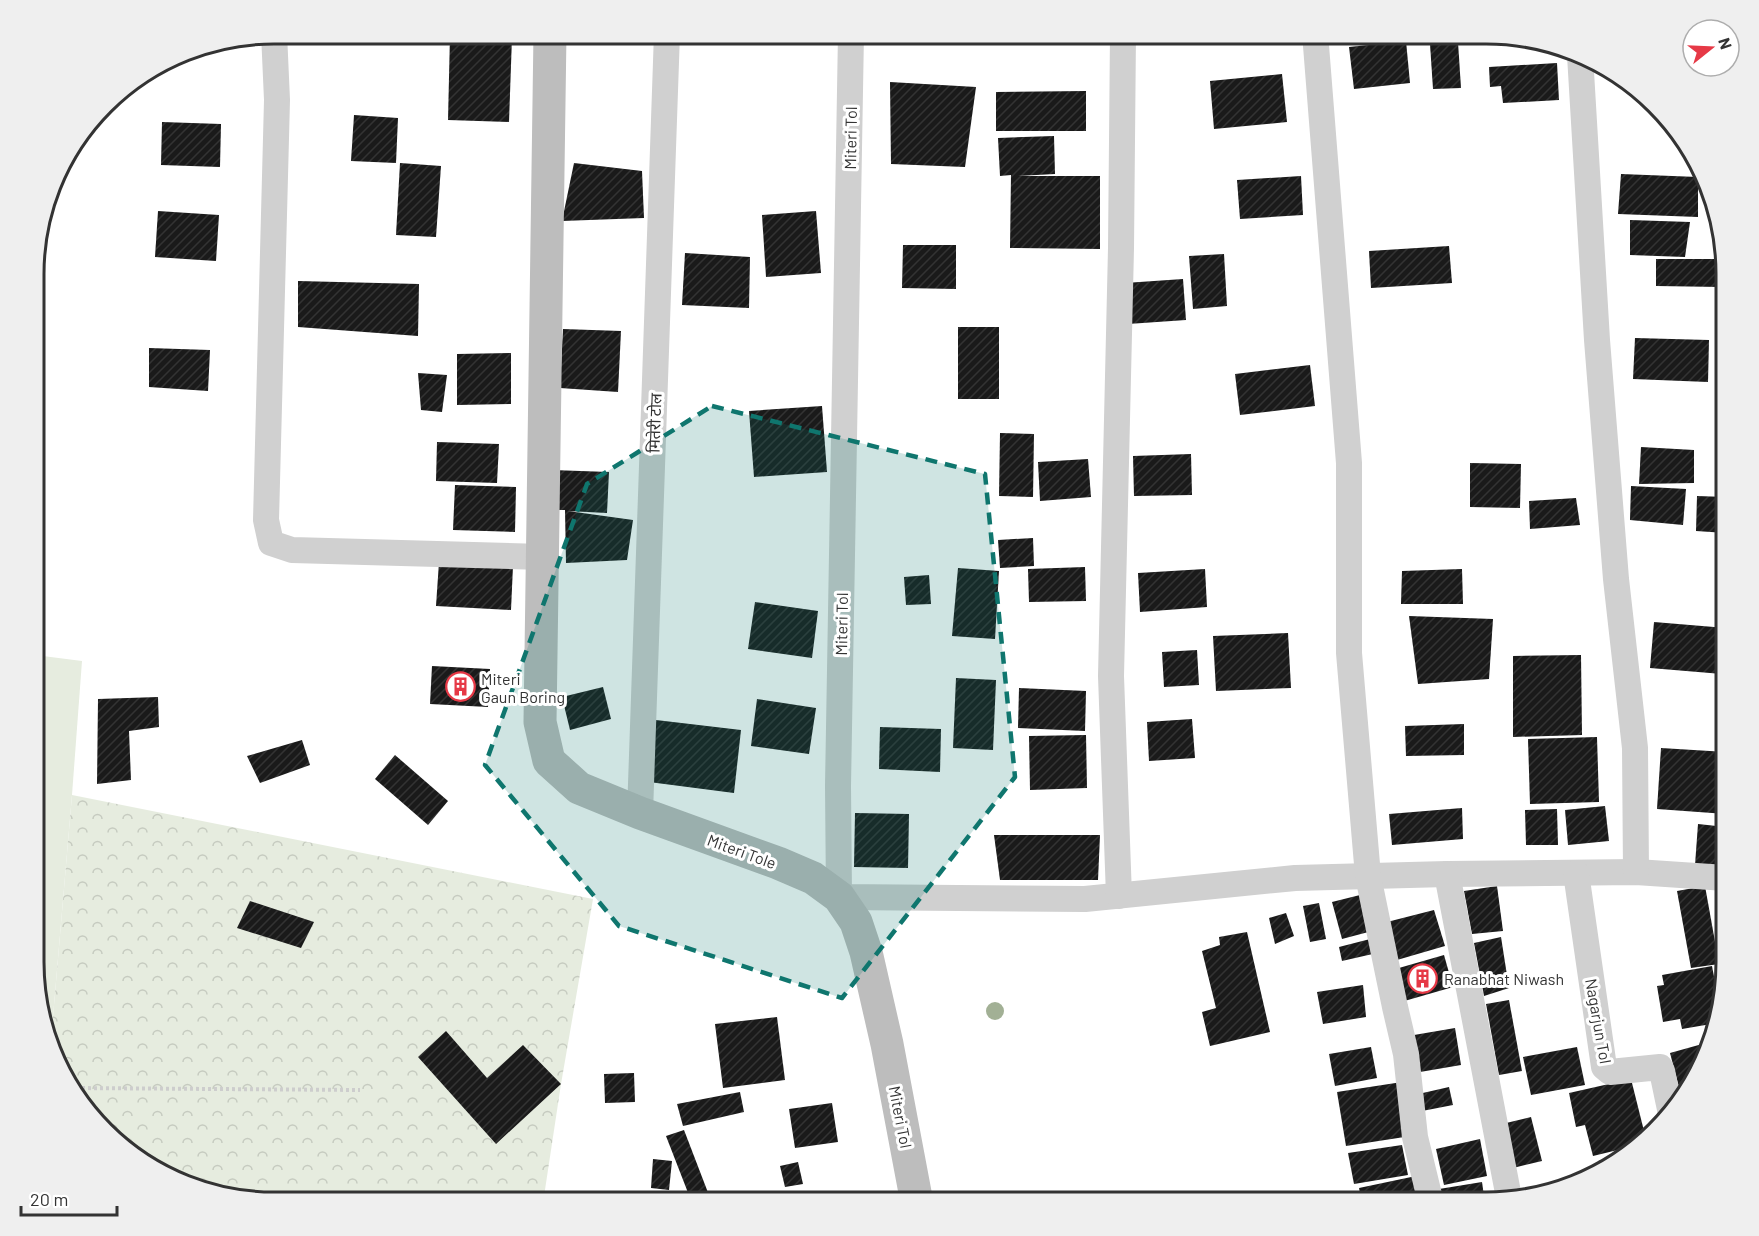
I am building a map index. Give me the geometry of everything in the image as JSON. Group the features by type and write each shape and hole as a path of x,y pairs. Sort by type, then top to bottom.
{"main road":[{"path":"542,557 550,44"},
{"name":"Miteri Tole","path":"542,557 540,722 549,761 579,788 813,878 839,897"},
{"name":"Miteri Tol","path":"839,897 856,922 866,952 887,1044 915,1192"}],"street":[{"path":"274,44 277,100 267,520 271,543 292,550 542,557"},
{"name":"मितेरी टोल","path":"640,813 667,44"},
{"name":"Miteri Tol","path":"839,897 838,786 852,44"},
{"path":"1119,896 1111,676 1121,248 1123,44"},
{"path":"1316,44 1349,463 1349,653 1368,876 1406,1054 1415,1137 1428,1192"},
{"path":"1581,64 1601,388 1616,579 1635,748 1636,872"},
{"path":"839,897 1085,899 1295,878 1447,874 1636,872 1716,877"},
{"name":"Nagarjun Tol","path":"1576,873 1604,1067 1610,1072 1660,1067 1669,1102"},
{"path":"1447,874 1508,1192"}],"path":[{"path":"81,1088 360,1090"}],"highlighted area":[{"path":"712,406 985,474 1015,777 842,998 619,926 485,765 587,484"}],"green space":[{"path":"43,656 82,661 52,1026 45,993 43,963"},
{"path":"72,795 593,899 545,1192 258,1192 228,1188 199,1180 158,1162 133,1145 111,1125 91,1103 74,1078 52,1026"}],"building":[{"path":"450,44 512,44 509,122 448,120"},
{"path":"1406,44 1410,83 1354,89 1349,47"},
{"path":"1430,44 1458,44 1461,88 1433,89"},
{"path":"1557,63 1559,100 1503,103 1501,86 1490,87 1489,67"},
{"path":"1282,74 1287,122 1214,129 1210,81"},
{"path":"890,82 976,87 965,167 891,164"},
{"path":"1086,91 1086,131 996,131 996,92"},
{"path":"354,115 398,118 396,163 351,161"},
{"path":"162,122 221,124 220,167 161,165"},
{"path":"1054,136 1055,174 1018,176 1100,176 1100,249 1010,248 1011,175 1000,176 998,138"},
{"path":"400,163 441,166 436,237 396,235"},
{"path":"574,163 642,171 644,218 562,221"},
{"path":"1621,174 1694,177 1698,185 1698,217 1618,214"},
{"path":"1301,176 1303,215 1240,219 1237,180"},
{"path":"158,211 219,215 216,261 155,257"},
{"path":"816,211 821,273 766,277 762,215"},
{"path":"1630,220 1690,222 1685,257 1630,255"},
{"path":"903,245 956,245 956,289 902,288"},
{"path":"1449,246 1452,283 1371,288 1369,251"},
{"path":"685,253 750,257 749,308 682,305"},
{"path":"1224,254 1227,306 1193,309 1189,256"},
{"path":"1656,259 1715,259 1716,287 1656,286"},
{"path":"1183,279 1186,320 1128,324 1125,283"},
{"path":"298,281 419,284 418,336 298,327"},
{"path":"958,327 999,327 999,399 958,399"},
{"path":"563,329 621,331 618,392 560,388"},
{"path":"1635,338 1709,340 1708,382 1633,379"},
{"path":"149,348 210,350 208,391 149,387"},
{"path":"511,353 511,404 457,405 457,354"},
{"path":"1310,365 1315,406 1240,415 1235,374"},
{"path":"418,373 447,375 442,412 421,410"},
{"path":"822,406 827,472 754,477 749,411"},
{"path":"1000,433 1034,434 1033,497 999,496"},
{"path":"437,442 499,444 497,483 436,481"},
{"path":"1641,447 1694,450 1694,483 1639,484"},
{"path":"1191,454 1192,495 1134,496 1133,456"},
{"path":"1088,459 1091,497 1040,501 1038,462"},
{"path":"1470,463 1521,464 1520,508 1470,507"},
{"path":"552,470 609,472 607,513 568,511 633,520 627,560 566,563 565,510 550,510"},
{"path":"455,485 516,487 515,532 453,530"},
{"path":"1631,486 1686,489 1683,525 1630,520"},
{"path":"1697,496 1716,497 1716,532 1696,531"},
{"path":"1576,498 1580,525 1530,529 1529,501"},
{"path":"1033,538 1034,566 1000,568 998,540"},
{"path":"439,562 513,566 511,610 436,606"},
{"path":"1085,567 1086,601 1029,602 1028,569"},
{"path":"958,568 999,571 995,639 952,636"},
{"path":"1205,569 1207,607 1140,612 1138,573"},
{"path":"1462,569 1463,604 1401,604 1402,571"},
{"path":"929,575 931,604 906,605 904,577"},
{"path":"755,602 818,611 812,658 748,649"},
{"path":"1409,616 1493,619 1489,679 1418,684"},
{"path":"1654,622 1716,627 1716,674 1650,668"},
{"path":"1288,633 1291,688 1216,691 1213,636"},
{"path":"1197,650 1199,685 1164,687 1162,652"},
{"path":"1581,655 1582,735 1513,737 1513,656"},
{"name":"Miteri Gaun Boring","path":"432,666 490,669 488,707 430,704"},
{"path":"956,678 996,680 993,750 953,748"},
{"path":"603,687 611,719 570,730 562,697"},
{"path":"1019,688 1086,691 1085,731 1018,728"},
{"path":"158,697 159,727 129,731 131,780 97,784 98,699"},
{"path":"757,699 816,708 809,754 751,746"},
{"path":"1192,719 1195,758 1149,761 1147,722"},
{"path":"656,720 741,730 734,793 649,782"},
{"path":"1464,724 1464,755 1406,756 1405,726"},
{"path":"880,727 941,729 940,772 879,769"},
{"path":"1086,735 1087,788 1030,790 1029,736"},
{"path":"1597,737 1599,802 1530,804 1528,739"},
{"path":"302,740 310,765 260,783 247,756"},
{"path":"1661,748 1716,751 1716,813 1657,809"},
{"path":"395,755 448,801 428,825 375,779"},
{"path":"1605,806 1609,841 1568,845 1565,810"},
{"path":"1462,808 1463,839 1392,845 1389,814"},
{"path":"1557,809 1558,845 1526,845 1525,810"},
{"path":"855,813 909,814 908,868 854,867"},
{"path":"1698,824 1716,826 1716,866 1695,865"},
{"path":"994,835 1100,835 1098,880 1000,880"},
{"path":"1497,886 1503,931 1472,934 1464,891"},
{"path":"1705,886 1716,947 1716,964 1691,968 1677,891"},
{"path":"1368,893 1376,930 1342,939 1332,902"},
{"path":"250,901 314,922 301,948 237,928"},
{"path":"1319,903 1326,939 1310,942 1303,906"},
{"path":"1434,910 1445,946 1397,960 1387,922"},
{"path":"1286,913 1294,936 1275,944 1269,918"},
{"path":"1247,932 1270,1032 1210,1046 1202,1012 1216,1008 1202,951 1220,945 1219,937"},
{"path":"1501,937 1509,988 1484,996 1474,943"},
{"path":"1374,938 1377,953 1342,961 1339,947"},
{"name":"Ranabhat Niwash","path":"1444,955 1453,987 1401,1002 1392,970"},
{"path":"1712,966 1714,993 1707,1025 1682,1029 1680,1019 1663,1022 1657,986 1664,985 1662,975"},
{"path":"1363,985 1366,1017 1323,1024 1317,992"},
{"path":"1509,1000 1522,1071 1499,1075 1486,1004"},
{"path":"777,1017 785,1080 723,1088 715,1024"},
{"path":"1455,1028 1461,1065 1420,1072 1414,1035"},
{"path":"446,1031 487,1078 523,1045 561,1084 496,1144 418,1057"},
{"path":"1700,1045 1679,1087 1670,1053"},
{"path":"1371,1047 1377,1078 1335,1086 1329,1054"},
{"path":"1577,1047 1585,1085 1531,1095 1523,1057"},
{"path":"634,1073 635,1102 605,1103 604,1074"},
{"path":"1631,1079 1644,1129 1619,1150 1593,1156 1585,1125 1576,1127 1569,1093"},
{"path":"1402,1082 1411,1136 1346,1146 1337,1092"},
{"path":"1449,1087 1453,1105 1417,1112 1414,1095"},
{"path":"740,1092 744,1112 683,1126 677,1104"},
{"path":"832,1103 838,1142 795,1148 789,1109"},
{"path":"1531,1117 1542,1161 1513,1168 1502,1124"},
{"path":"684,1130 708,1192 688,1192 666,1136"},
{"path":"1480,1139 1487,1176 1444,1185 1436,1149"},
{"path":"1402,1145 1408,1175 1354,1184 1348,1153"},
{"path":"653,1159 672,1161 669,1190 651,1188"},
{"path":"798,1162 803,1184 785,1187 780,1166"},
{"path":"1416,1176 1420,1192 1360,1192 1359,1188"},
{"path":"1482,1182 1483,1192 1433,1192 1433,1190"}],"place":[{"name":"Miteri Gaun Boring","path":"460,687"},
{"name":"Ranabhat Niwash","path":"1423,978"}]}
